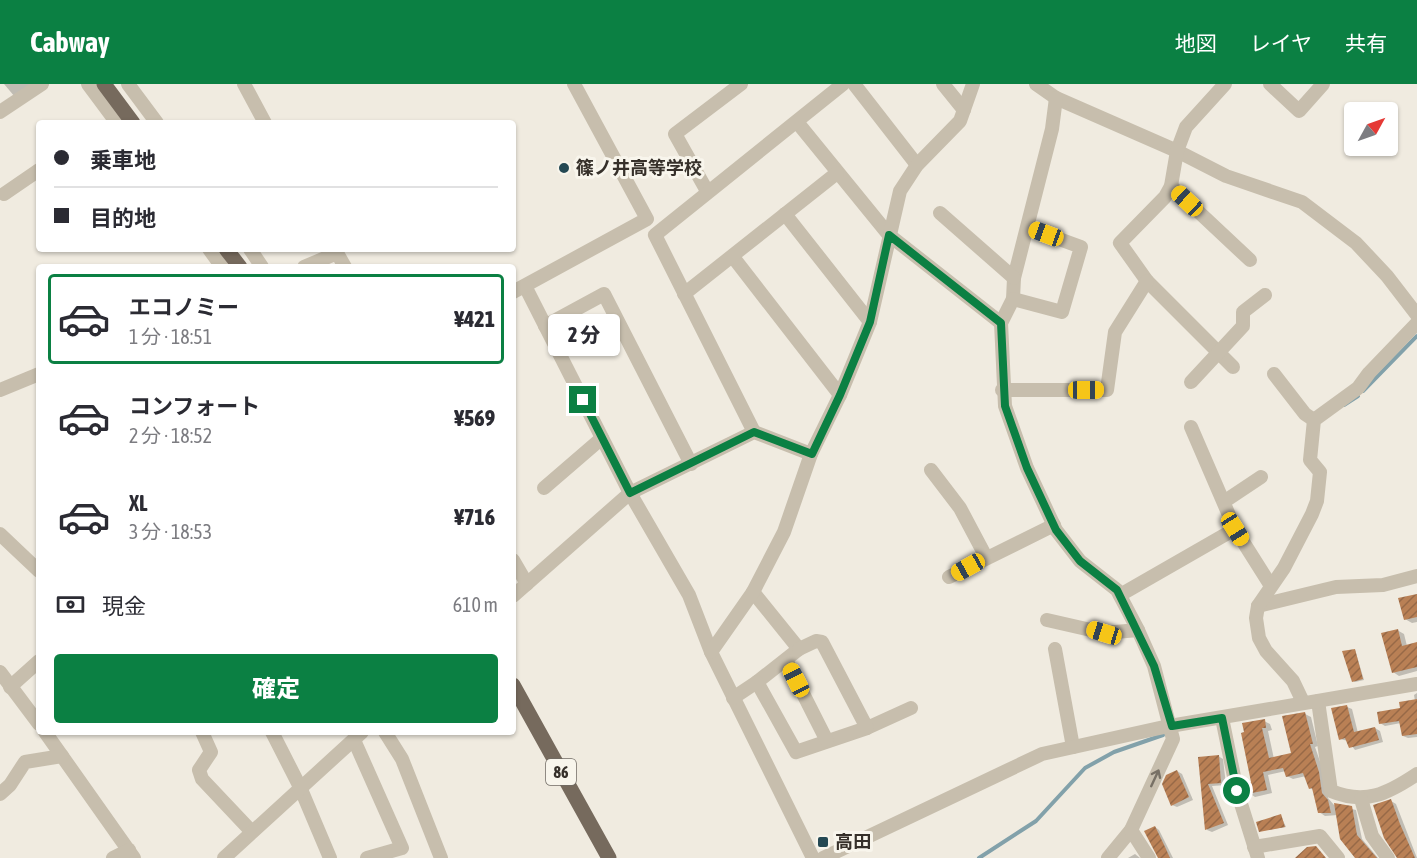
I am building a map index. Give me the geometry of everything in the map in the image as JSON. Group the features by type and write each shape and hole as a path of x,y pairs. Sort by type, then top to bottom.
{"main road":[{"path":"104,84 120,120"},
{"path":"228,252 238,264"},
{"name":"86","path":"516,690 609,858"}],"street":[{"path":"0,112 42,84"},
{"path":"88,84 119,120"},
{"path":"128,84 155,120"},
{"path":"244,84 263,120"},
{"path":"574,84 647,219 519,289 545,326 630,493 688,595 711,652 813,858"},
{"path":"707,191 675,134 741,84"},
{"path":"812,454 754,432 655,235 843,84"},
{"path":"854,84 917,165"},
{"path":"943,84 964,110"},
{"path":"711,652 753,592 784,532 812,454 840,395 870,322 900,190 917,165 960,121 973,84"},
{"path":"1036,84 1056,98 1177,151 1226,176 1302,202 1356,243 1388,276 1417,315"},
{"path":"1225,84 1186,127 1177,151 1171,186 1165,197 1120,243 1147,281 1233,367"},
{"path":"1270,84 1299,111 1323,84"},
{"path":"1056,98 1052,129 1032,203 1029,228 1014,278 1013,299 1001,323 1002,390 1005,406 1027,468 1054,525 1080,561 1117,590 1120,595 1154,666 1172,726 1173,740 1131,830 1108,858"},
{"path":"797,122 889,235 1001,323"},
{"path":"4,194 36,172"},
{"path":"684,294 837,173"},
{"path":"1171,186 1250,260"},
{"path":"939,213 1014,278"},
{"path":"785,214 870,322"},
{"path":"1013,299 1062,312 1081,247 1029,228"},
{"path":"310,264 334,252"},
{"path":"733,256 840,395"},
{"path":"1002,390 1107,390 1115,332 1147,281"},
{"path":"545,326 604,294 691,464"},
{"path":"1191,382 1243,326 1243,312 1265,294"},
{"path":"1303,702 1293,681 1266,651 1259,638 1256,618 1258,606 1284,568 1317,501 1320,472 1310,460 1314,420 1317,415 1353,393 1417,323"},
{"path":"1274,374 1305,414 1314,420"},
{"path":"0,390 36,375"},
{"path":"1191,427 1225,501 1235,529 1271,586"},
{"path":"516,593 630,493 754,432"},
{"path":"544,488 602,438"},
{"path":"931,470 960,508 986,557"},
{"path":"1225,501 1261,477"},
{"path":"949,577 1054,525"},
{"path":"1120,595 1235,529"},
{"path":"0,534 36,568"},
{"path":"516,565 527,584"},
{"path":"1258,606 1336,587 1383,585 1417,576"},
{"path":"753,592 799,649"},
{"path":"1047,620 1104,633 1138,630"},
{"path":"733,698 799,649 816,641 822,642 867,728"},
{"path":"1055,649 1073,747"},
{"path":"786,660 827,741"},
{"path":"10,687 36,664"},
{"path":"0,672 36,720"},
{"path":"757,682 796,752 867,728 910,708"},
{"path":"823,858 1042,754 1172,726 1417,684"},
{"path":"1318,701 1331,791 1350,799 1373,797 1417,774"},
{"path":"1222,718 1237,791 1256,853 1320,836 1338,858"},
{"path":"47,735 131,854 113,858"},
{"path":"203,735 211,752 199,770 202,779 251,831"},
{"path":"274,735 300,788 330,858"},
{"path":"387,735 402,759 441,858"},
{"path":"224,858 358,736 402,848 367,858"},
{"path":"0,794 10,786 25,762 62,756"},
{"path":"1361,799 1372,836 1389,858"},
{"path":"1131,830 1149,858"}],"building":[{"path":"1417,594 1417,617 1404,620 1398,598"},
{"path":"1398,629 1402,646 1417,642 1417,667 1392,673 1381,633"},
{"path":"1355,649 1363,679 1352,682 1342,651"},
{"path":"1417,699 1417,734 1402,736 1399,721 1379,724 1377,712 1400,708 1399,702"},
{"path":"1347,705 1354,732 1375,727 1379,740 1349,748 1345,738 1339,740 1331,708"},
{"path":"1305,712 1322,793 1328,800 1331,813 1318,813 1312,788 1309,789 1303,773 1286,777 1283,768 1263,772 1267,790 1247,794 1245,783 1251,782 1241,733 1244,732 1242,723 1265,719 1266,728 1262,728 1269,758 1291,753 1282,716"},
{"path":"1219,755 1221,783 1208,784 1224,823 1205,830 1198,757"},
{"path":"1177,770 1189,797 1171,806 1162,784 1166,775"},
{"path":"1391,799 1415,858 1397,858 1384,838 1373,805"},
{"path":"1334,803 1352,806 1357,835 1377,858 1355,858 1340,839"},
{"path":"1281,814 1285,827 1259,832 1256,822"},
{"path":"1155,826 1170,858 1158,858 1144,831"},
{"path":"1316,846 1326,858 1295,858 1307,847"}],"waterway":[{"path":"1363,391 1417,336"},
{"path":"1344,405 1358,396"},
{"path":"979,858 1036,821 1085,768 1114,752 1163,735"}],"place":[{"name":"篠ノ井高等学校","path":"564,168"},
{"name":"高田","path":"823,842"}],"route":[{"path":"583,400 630,493 754,432 812,454 840,395 870,322 889,235 1001,323 1004,361 1002,390 1005,406 1027,468 1056,530 1080,561 1117,590 1154,666 1172,726 1222,718 1237,791"}]}
